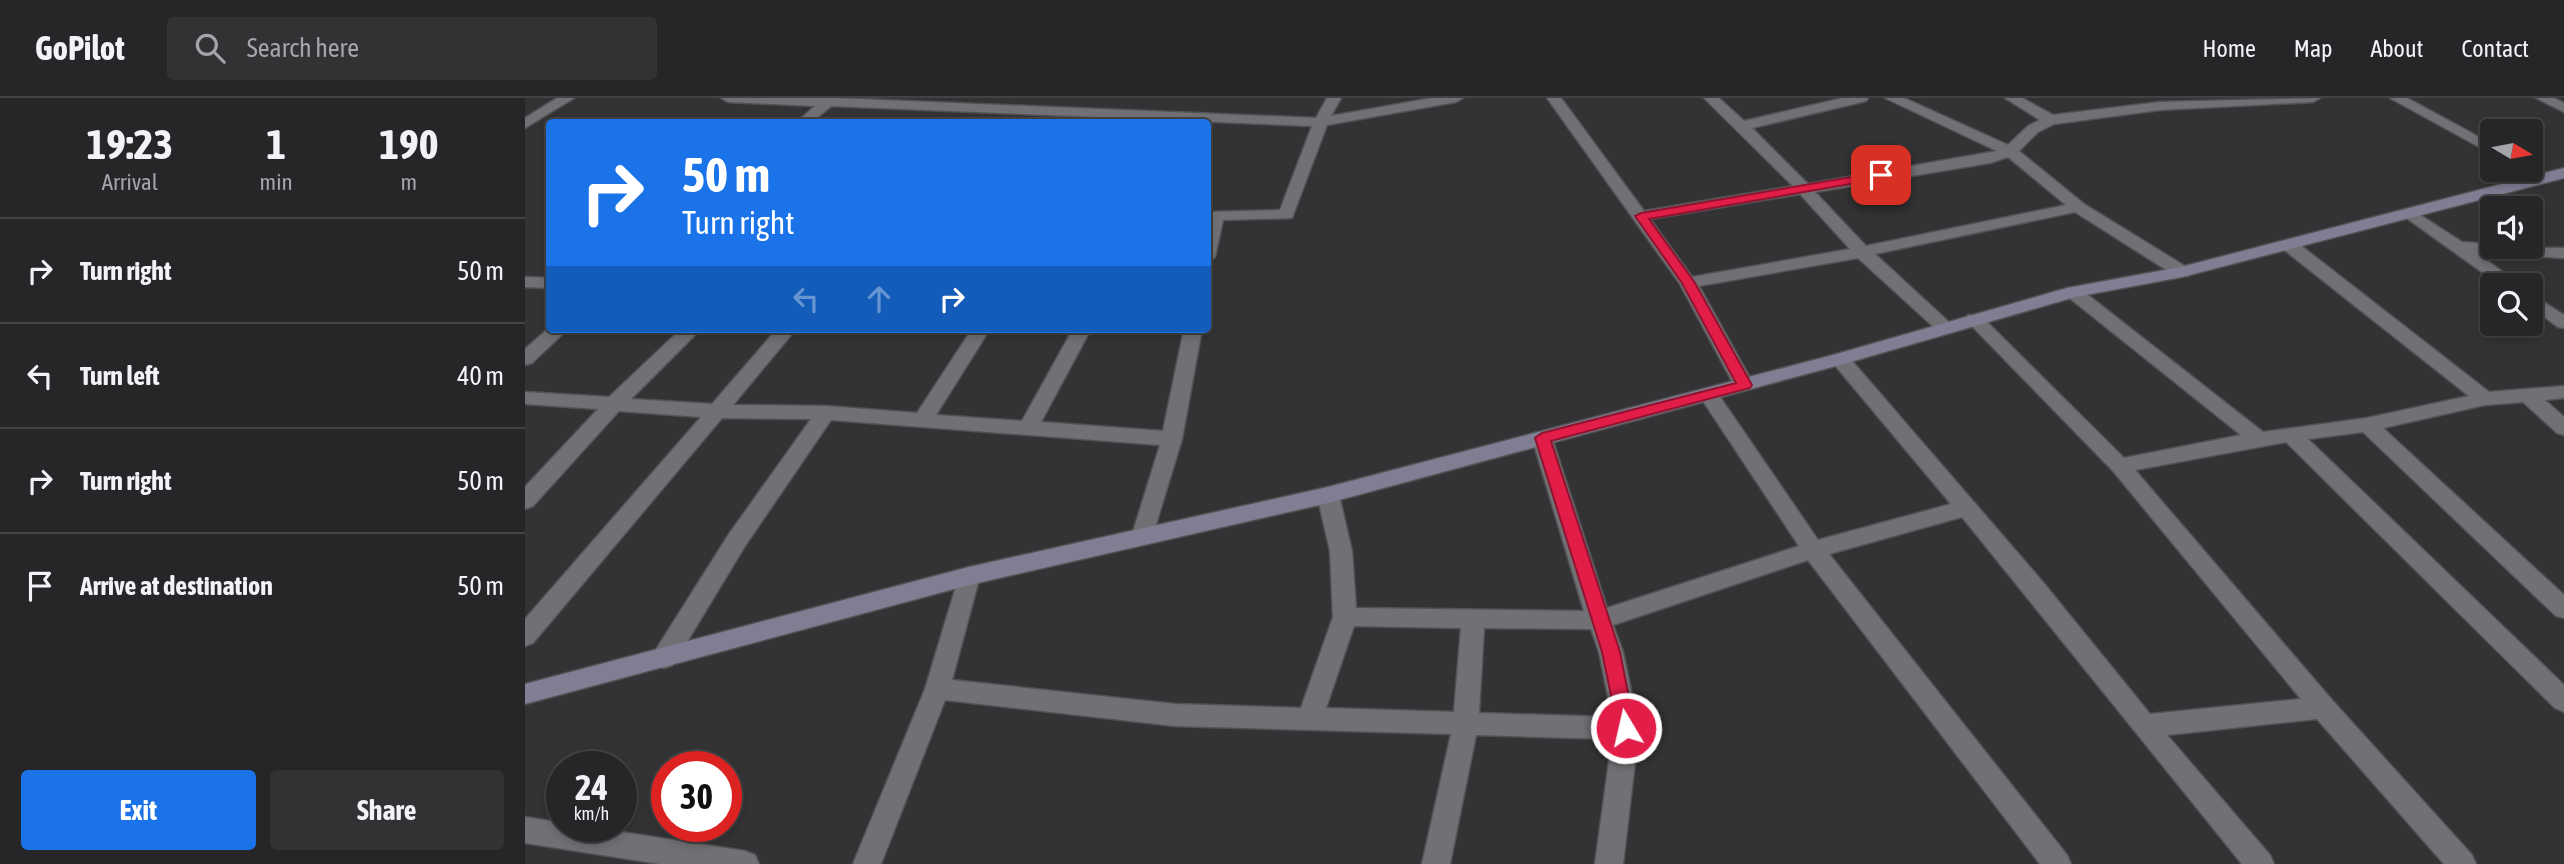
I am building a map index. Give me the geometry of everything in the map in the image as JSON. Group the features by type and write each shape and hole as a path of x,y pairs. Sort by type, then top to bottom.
{"main road":[{"path":"2543,174 2564,173"},
{"path":"525,694 969,576 1328,495 1709,395 2073,292 2182,272 2411,214 2509,182"}],"street":[{"path":"525,124 567,98"},
{"path":"728,98 889,101 1184,119"},
{"path":"1078,111 1086,98"},
{"path":"1212,215 1286,215 1321,122 1334,98"},
{"path":"1211,120 1321,122 1456,98"},
{"path":"1554,98 1688,283 1744,385"},
{"path":"1711,98 1804,188 1862,252 1944,327"},
{"path":"1742,126 1861,98"},
{"path":"1892,98 2010,151 2078,207 2182,272"},
{"path":"2012,98 2051,120"},
{"path":"2145,98 2160,106"},
{"path":"1641,216 1990,158 2010,151 2033,129 2051,120 2160,106 2313,98"},
{"path":"2397,98 2480,143"},
{"path":"2543,98 2564,108"},
{"path":"808,119 829,101"},
{"path":"903,119 918,104"},
{"path":"982,119 993,108"},
{"path":"1688,283 1862,252 2078,207"},
{"path":"2411,214 2494,273"},
{"path":"2289,245 2485,399"},
{"path":"2458,247 2564,253"},
{"path":"525,282 546,283"},
{"path":"2073,292 2259,439"},
{"path":"2543,308 2564,323"},
{"path":"1974,319 2120,466 2323,708 2462,864"},
{"path":"525,359 554,333"},
{"path":"525,501 615,403 688,333"},
{"path":"525,636 784,333"},
{"path":"922,421 978,333"},
{"path":"1027,430 1080,333"},
{"path":"1143,535 1172,439 1192,333"},
{"path":"1840,359 2034,587 2144,726 2260,864"},
{"path":"2120,466 2259,439 2367,425 2485,399 2564,393"},
{"path":"2526,394 2564,428"},
{"path":"1709,395 1814,550 2057,864"},
{"path":"525,398 716,411 826,413 1172,439"},
{"path":"664,658 737,540 826,413"},
{"path":"2367,425 2564,609"},
{"path":"2291,435 2564,701"},
{"path":"1542,438 1611,652 1626,728 1609,864"},
{"path":"1310,717 1345,617 1341,551 1328,495"},
{"path":"1345,617 1599,620 1814,550 1966,508"},
{"path":"867,864 937,689 969,576"},
{"path":"1436,864 1467,722 1473,619"},
{"path":"937,689 1175,715 1626,728"},
{"path":"2144,726 2323,708"},
{"path":"525,830 745,864"}],"route":[{"path":"1626,728 1611,652 1542,438 1744,385 1688,283 1641,216 1881,175"}]}
